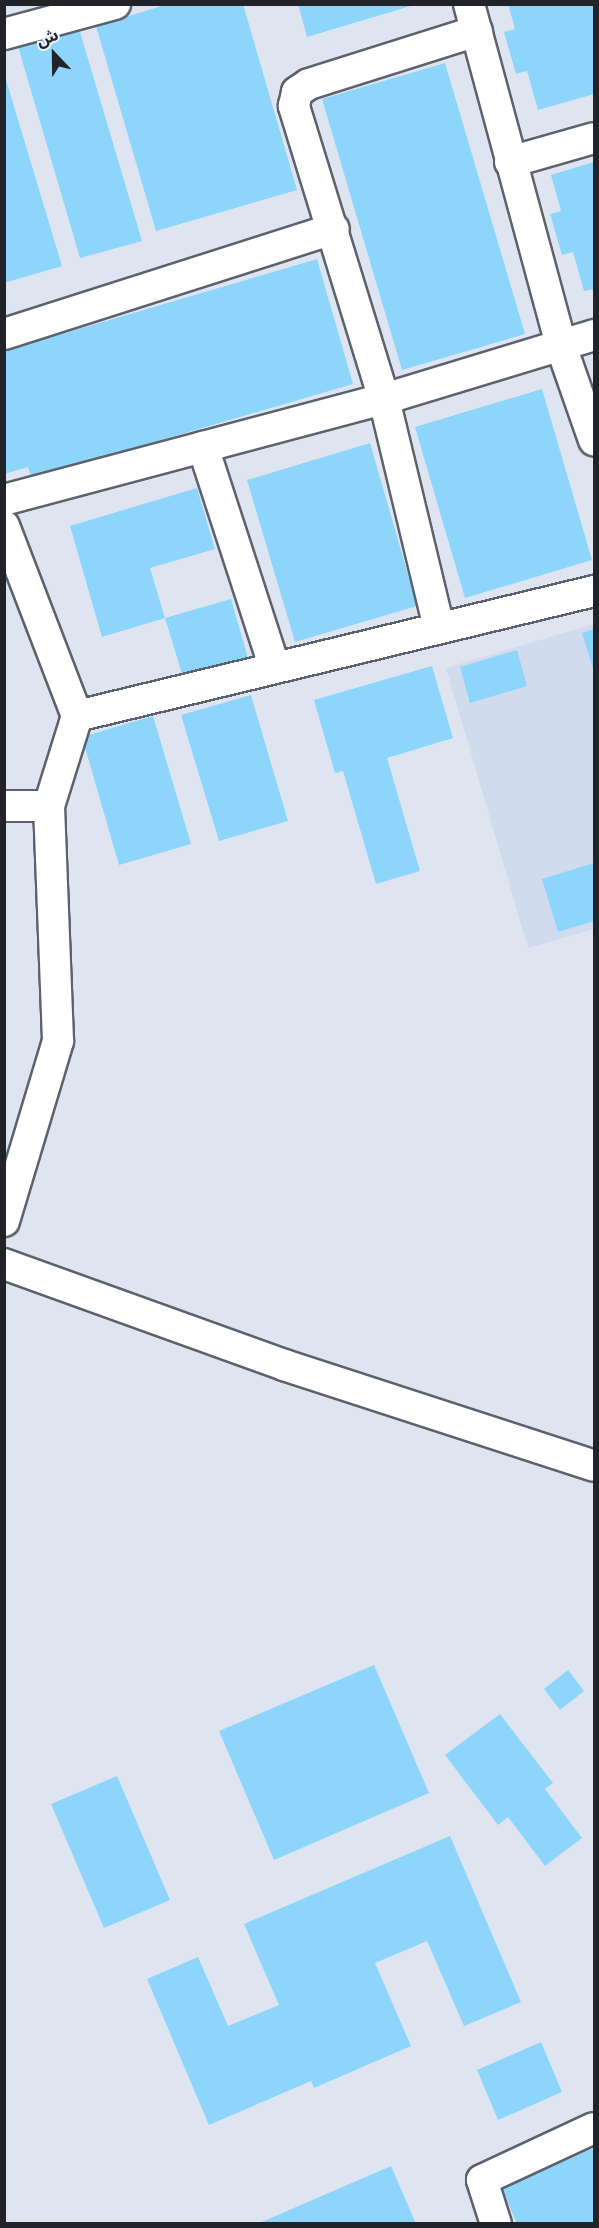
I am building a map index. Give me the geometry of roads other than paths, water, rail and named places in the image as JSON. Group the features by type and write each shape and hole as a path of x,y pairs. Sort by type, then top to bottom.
{"street":[{"path":"4,34 115,4"},
{"path":"439,628 384,399 334,229 294,106 297,93 309,84 473,18 561,346 594,440"},
{"path":"510,162 594,138"},
{"path":"4,334 334,229"},
{"path":"4,500 384,399 594,335"},
{"path":"203,447 275,668"},
{"path":"4,526 77,716 49,806 58,1041 4,1221"},
{"path":"77,716 594,591"},
{"path":"4,806 49,806"},
{"path":"4,1264 284,1365 594,1466"},
{"path":"496,2223 482,2181 594,2128"}]}
